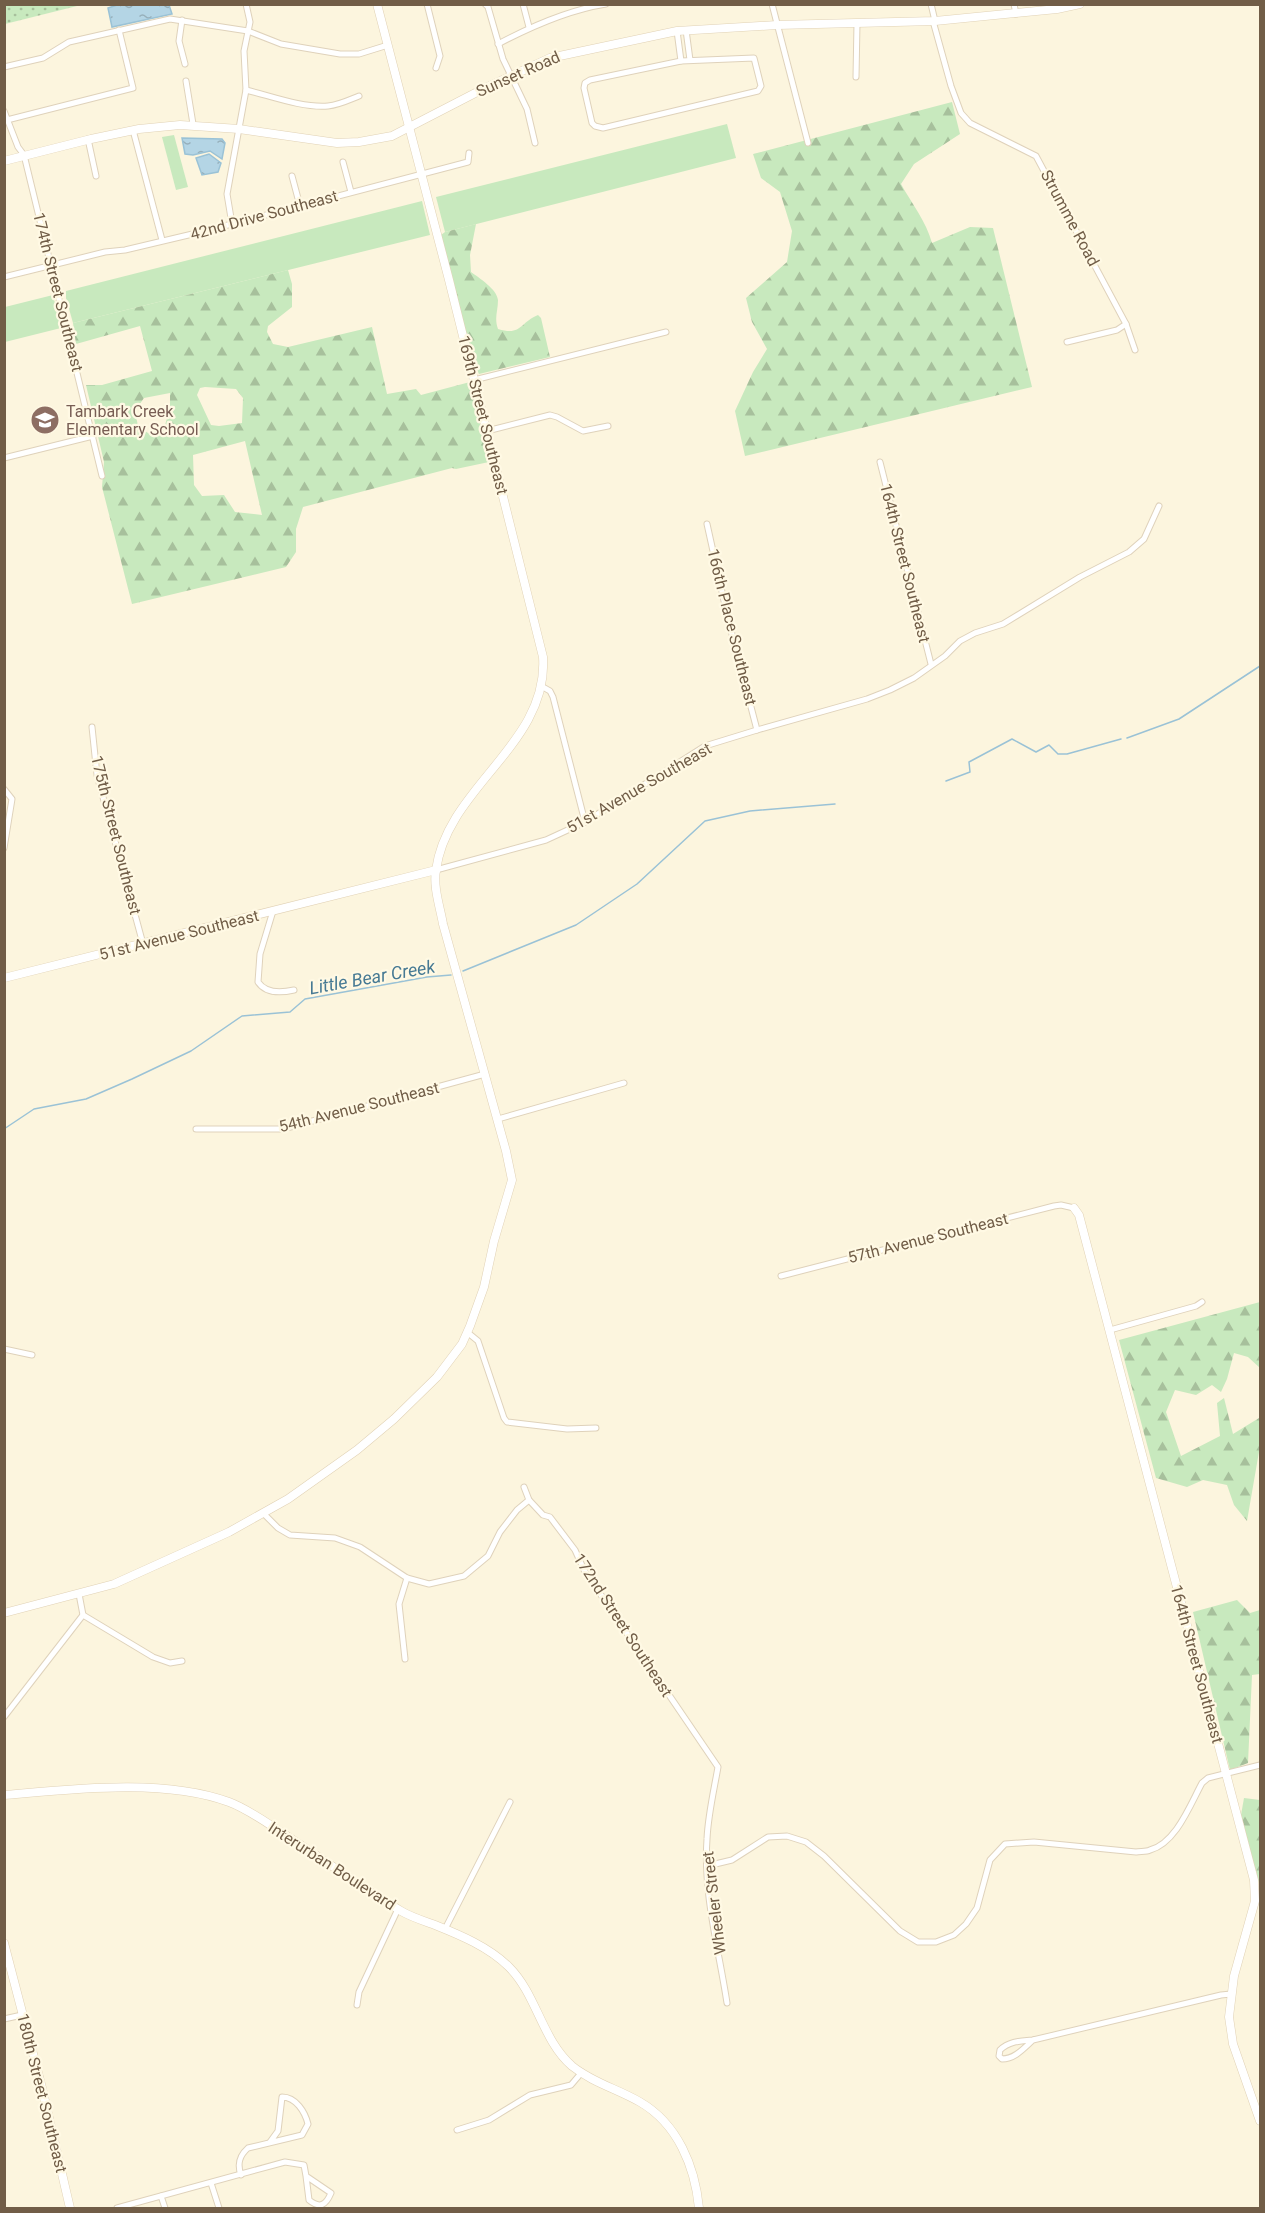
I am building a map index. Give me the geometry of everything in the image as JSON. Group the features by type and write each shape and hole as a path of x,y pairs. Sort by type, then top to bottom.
{"street":[{"path":"232,224 227,205 227,194 246,90 244,51 250,17 246,4"},
{"name":"169th Street Southeast","path":"377,4 542,649 542,686"},
{"path":"427,4 440,56 436,68"},
{"path":"485,4 488,7 498,44 526,109 535,143"},
{"path":"523,4 529,27"},
{"path":"498,44 529,27 585,6 606,4"},
{"path":"772,4 808,143"},
{"name":"Strumme Road","path":"931,4 956,103 961,112 970,123 1036,156 1126,324 1135,350"},
{"path":"1014,4 1016,14"},
{"name":"Sunset Road","path":"4,161 88,139 134,130 193,124 337,143 359,142 392,135 550,58 677,31 777,25 934,21 1016,14 1080,4"},
{"path":"4,67 43,58 69,42 170,19 248,31 281,44 340,54 359,54 388,45"},
{"path":"182,20 179,41 185,64"},
{"path":"856,77 857,23"},
{"path":"7,120 133,88 119,30"},
{"path":"686,30 690,60"},
{"path":"677,31 681,61"},
{"path":"754,58 761,86 758,91 640,120 603,128 592,123 584,88 585,82 681,61 754,58"},
{"path":"186,81 193,124"},
{"path":"246,90 273,99 327,106 360,96"},
{"name":"174th Street Southeast","path":"4,111 18,147 24,155 102,476"},
{"path":"134,130 162,240"},
{"path":"88,139 96,176"},
{"name":"42nd Drive Southeast","path":"4,277 232,224 468,162 469,153"},
{"path":"343,162 351,192"},
{"path":"292,176 300,206"},
{"path":"1067,342 1116,330 1126,324"},
{"path":"474,380 666,332"},
{"path":"487,431 550,415 583,431 608,426"},
{"path":"4,458 93,436"},
{"name":"164th Street Southeast","path":"880,462 931,664"},
{"name":"51st Avenue Southeast","path":"4,978 436,870 546,840 585,822 705,746 867,699 914,678 945,656 960,641 975,633 1003,624 1073,581 1130,552 1144,538 1159,506"},
{"name":"166th Place Southeast","path":"707,524 728,619 757,730"},
{"path":"4,1613 123,1581 264,1514 376,1435 437,1377 450,1361 467,1332 480,1302 497,1229 512,1180 498,1119 439,906 436,870 448,833 459,810 521,731 542,686 550,691 553,697 585,822"},
{"name":"175th Street Southeast","path":"92,727 97,775 143,944"},
{"path":"4,789 12,799 4,848"},
{"path":"273,911 260,954 258,982 271,992 294,990"},
{"name":"54th Avenue Southeast","path":"196,1129 283,1129 485,1074"},
{"path":"498,1119 624,1083"},
{"name":"57th Avenue Southeast","path":"781,1276 1061,1204 1074,1208"},
{"name":"164th Street Southeast","path":"1074,1208 1079,1215 1110,1330 1254,1880 1255,1901 1234,1976 1229,2017 1233,2044 1260,2121"},
{"path":"1110,1330 1196,1306 1202,1302"},
{"path":"467,1332 478,1341 507,1422 567,1429 596,1428"},
{"path":"4,1349 32,1355"},
{"name":"172nd Street Southeast","path":"524,1487 530,1500 543,1515 550,1517 575,1550 584,1570 718,1767"},
{"path":"264,1514 278,1528 290,1535 335,1538 360,1547 407,1578 429,1584 464,1576 488,1556 500,1532 517,1510 530,1500"},
{"path":"405,1659 399,1604 407,1578"},
{"path":"79,1594 83,1615 153,1657 170,1663 182,1661"},
{"path":"4,1717 83,1615"},
{"path":"707,1866 732,1860 768,1837 787,1836 806,1842 868,1898 900,1932 918,1942 936,1942 954,1935 966,1924 977,1908 990,1860 1005,1844 1034,1842 1136,1852 1151,1850 1165,1842 1176,1829 1202,1783 1208,1778 1260,1765"},
{"name":"Wheeler Street","path":"718,1767 706,1839 707,1866 709,1893 727,2003"},
{"name":"Interurban Boulevard","path":"4,1795 51,1791 170,1788 217,1798 232,1803 274,1828 398,1909 491,1952 510,1968 528,1993 556,2046 571,2065 591,2079 640,2102 662,2117 684,2150 696,2181 699,2208"},
{"path":"445,1929 510,1802"},
{"path":"357,2005 359,1992 398,1909"},
{"name":"180th Street Southeast","path":"4,1943 9,1978 22,2014 42,2088 70,2208"},
{"path":"1033,2040 1014,2056 1007,2059 999,2056 1004,2046 1231,1994"},
{"path":"4,2019 22,2014"},
{"path":"457,2130 489,2120 530,2095 571,2085 582,2072"},
{"path":"241,2175 238,2166 242,2153 248,2148 302,2134 308,2124 306,2117 296,2102 289,2097 282,2097 278,2131 270,2142"},
{"path":"117,2208 285,2162 304,2165 309,2200 322,2206 328,2202 332,2193 306,2176"},
{"path":"211,2183 219,2208"},
{"path":"161,2196 165,2208"},
{"path":"147,2200 150,2208"}],"green space":[{"path":"5,4 81,4 81,5 5,24"},
{"path":"952,102 960,134 914,164 901,184 922,220 932,243 970,227 993,228 1032,387 745,456 735,411 753,372 767,349 752,322 746,298 787,262 792,231 780,192 761,178 753,154"},
{"path":"727,124 736,158 445,232 436,197"},
{"path":"174,135 188,187 176,190 162,137"},
{"path":"422,201 430,235 73,323 66,291"},
{"path":"476,224 470,255 471,272 487,284 497,296 498,329 516,330 538,315 541,318 550,357 479,374 474,363 441,235"},
{"path":"288,270 292,284 292,307 268,326 267,332 273,344 288,347 372,327 387,394 416,389 421,395 470,382 489,462 452,468 303,507 296,529 296,552 286,567 132,604 102,487 104,462 86,385 102,385 152,371 140,326 76,344 73,323","holes":["200,388 236,389 243,398 242,423 211,425 197,395","170,393 170,407 164,429 148,433 138,426 135,411 144,398","245,441 262,515 235,512 224,495 202,496 194,485 193,455"]},
{"path":"53,295 61,328 5,342 5,307"},
{"path":"1260,1302 1260,1368 1248,1357 1234,1353 1221,1392 1212,1385 1196,1395 1175,1390 1166,1412 1181,1456 1220,1436 1217,1403 1224,1398 1233,1434 1259,1418 1260,1446 1247,1521 1234,1505 1227,1485 1203,1480 1187,1487 1156,1478 1119,1340"},
{"path":"1237,1600 1250,1613 1260,1610 1260,1674 1252,1675 1248,1763 1230,1770 1193,1612"},
{"path":"1244,1798 1260,1800 1260,1887 1241,1815"}],"water":[{"path":"120,4 169,5 172,14 112,27 108,8"},
{"path":"182,138 222,139 225,143 222,159 210,151 193,155 185,154"},
{"path":"209,154 221,163 218,172 202,175 196,158"}],"waterway":[{"path":"1127,738 1179,719 1260,666"},
{"path":"946,781 970,772 969,762 1012,739 1036,752 1049,745 1058,754 1067,754 1121,739"},
{"name":"Little Bear Creek","path":"463,971 576,925 637,884 705,821 750,811 835,804"},
{"name":"Little Bear Creek","path":"4,1129 34,1109 86,1099 191,1051 242,1016 290,1012 305,999 427,977 451,975"}],"place":[{"name":"Tambark Creek Elementary School","path":"45,420"}]}
